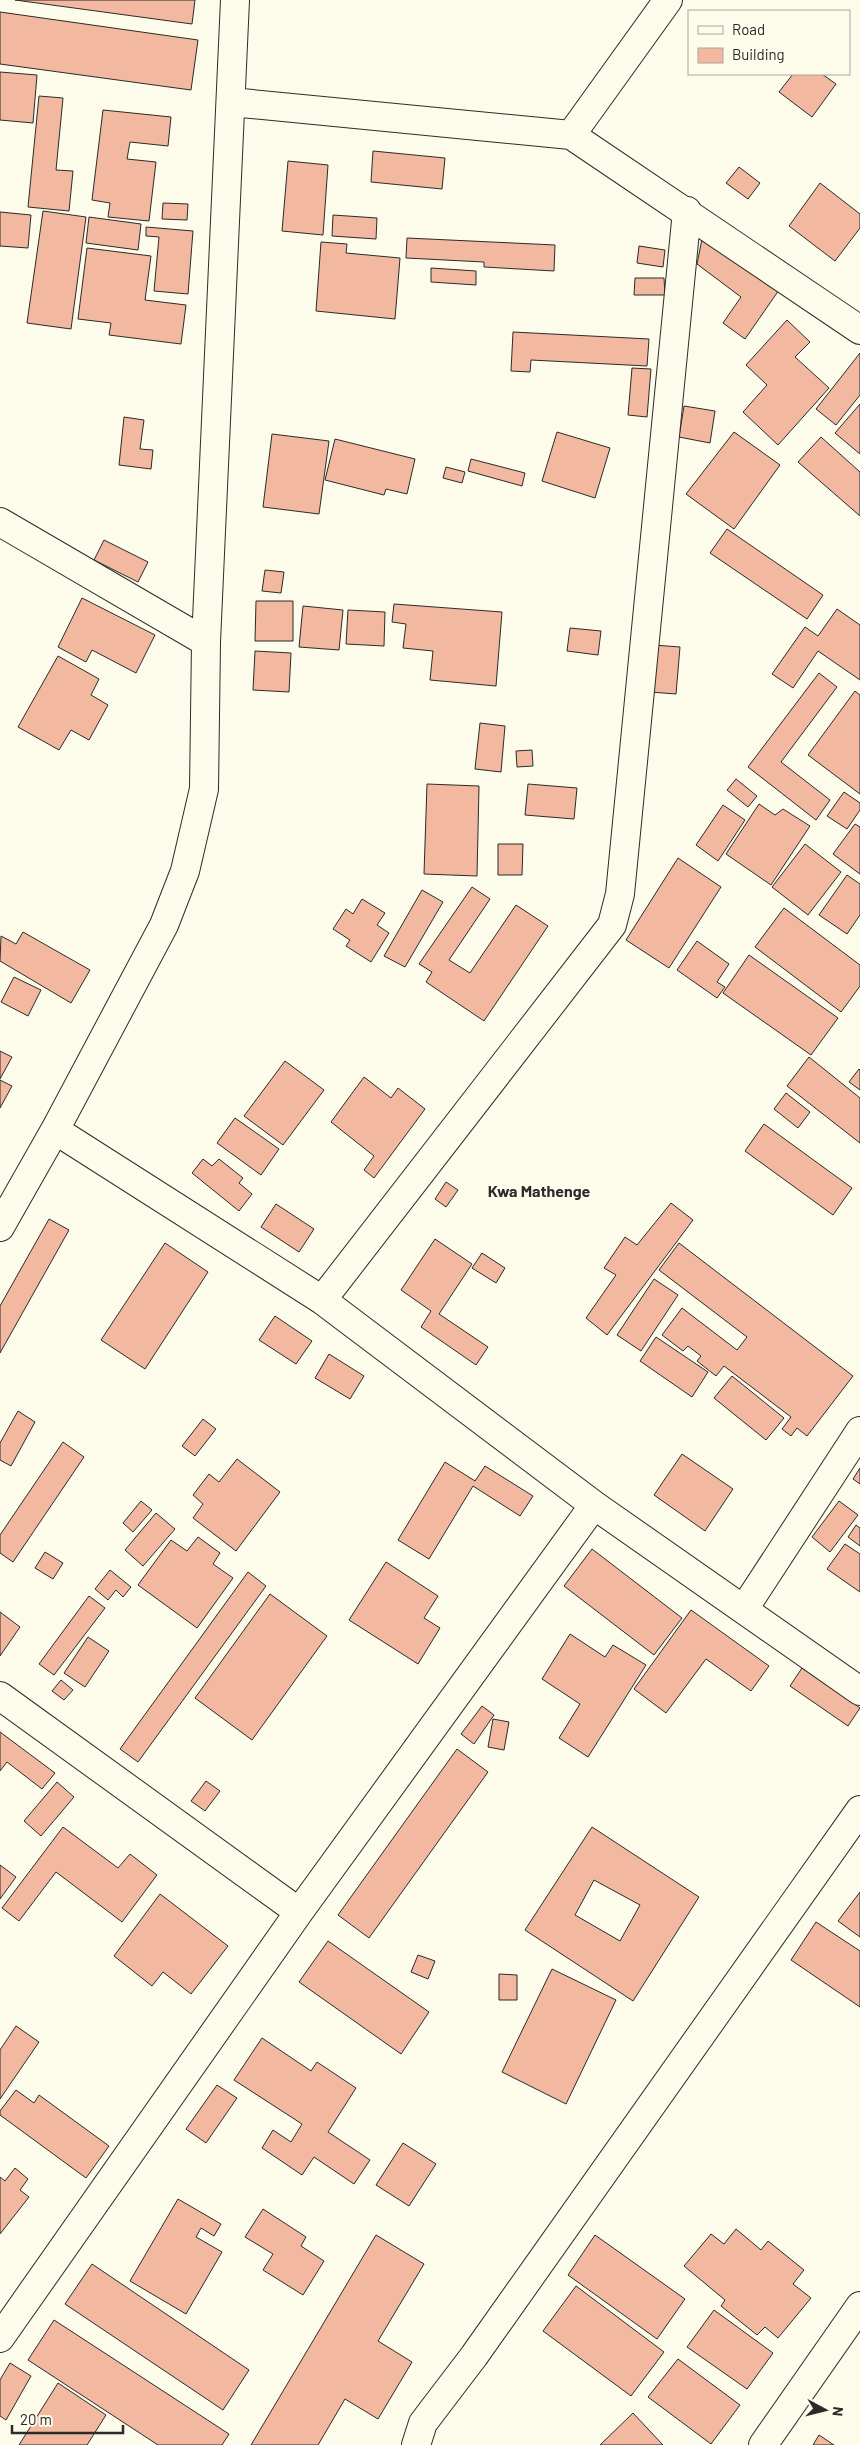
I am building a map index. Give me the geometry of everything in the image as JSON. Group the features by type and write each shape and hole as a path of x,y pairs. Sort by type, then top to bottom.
{"street":[{"path":"0,1227 55,1130 164,925 185,871 204,789 206,642 235,0"},
{"path":"571,135 668,0"},
{"path":"231,102 571,135 687,211 860,330"},
{"path":"322,1300 612,925 622,878 687,211"},
{"path":"0,522 206,642"},
{"path":"55,1130 322,1300 594,1505 860,1691"},
{"path":"744,1609 860,1431"},
{"path":"2,2331 299,1912 594,1505"},
{"path":"0,1696 299,1912"},
{"path":"416,2445 423,2422 474,2356 860,1810"},
{"path":"763,2445 860,2306"}],"building":[{"path":"15,0 195,0 192,24"},
{"path":"0,12 198,40 191,90 0,64"},
{"path":"0,72 37,75 33,123 0,120"},
{"path":"792,75 823,75 836,84 812,117 779,92"},
{"path":"39,96 63,98 56,170 73,171 69,211 28,207"},
{"path":"103,110 171,117 168,146 130,142 127,159 156,162 149,221 108,217 110,203 92,200"},
{"path":"373,151 445,158 442,189 371,182"},
{"path":"288,161 328,165 323,235 282,231"},
{"path":"739,167 760,183 748,199 726,183"},
{"path":"820,183 860,214 860,228 835,261 789,226"},
{"path":"163,203 188,204 187,220 162,219"},
{"path":"43,211 86,217 71,329 27,323"},
{"path":"0,212 31,215 28,248 0,246"},
{"path":"333,215 377,218 376,239 332,236"},
{"path":"89,217 141,224 138,250 86,243"},
{"path":"146,227 193,231 188,294 154,291 159,237 146,236"},
{"path":"407,238 555,245 554,271 484,267 484,262 406,258"},
{"path":"702,239 779,290 745,339 723,323 741,297 697,264"},
{"path":"321,242 347,244 346,253 400,258 395,319 316,311"},
{"path":"639,246 665,250 663,267 637,263"},
{"path":"87,248 151,256 145,300 186,305 181,344 109,335 111,323 78,319"},
{"path":"431,268 476,271 476,285 431,282"},
{"path":"635,278 664,278 665,295 634,295"},
{"path":"787,320 810,342 795,357 829,388 778,445 743,412 767,385 746,365"},
{"path":"513,332 649,339 647,366 531,360 530,372 511,371"},
{"path":"860,353 860,395 836,425 816,409"},
{"path":"632,368 651,369 647,417 628,415"},
{"path":"860,404 860,454 835,433"},
{"path":"684,406 715,411 710,443 679,437"},
{"path":"124,417 144,420 140,449 153,450 151,469 119,465"},
{"path":"557,432 610,448 595,498 542,481"},
{"path":"734,432 780,465 734,529 686,494"},
{"path":"272,434 329,441 319,514 263,507"},
{"path":"821,437 860,472 860,516 798,462"},
{"path":"335,439 415,459 407,494 386,489 384,495 325,480"},
{"path":"471,459 525,473 522,486 468,471"},
{"path":"446,467 465,472 462,483 443,478"},
{"path":"727,529 823,595 807,619 710,553"},
{"path":"104,540 148,562 138,582 94,560"},
{"path":"265,570 284,572 281,593 262,591"},
{"path":"82,598 155,635 136,673 92,650 86,662 58,647"},
{"path":"256,601 293,601 293,641 255,641"},
{"path":"394,604 502,612 496,686 430,680 433,651 403,648 406,624 392,622"},
{"path":"303,606 343,610 339,650 299,647"},
{"path":"837,609 860,625 860,680 818,651 793,688 772,674 805,627 818,636"},
{"path":"348,610 385,612 384,646 346,644"},
{"path":"570,628 601,631 598,655 567,651"},
{"path":"654,645 680,647 676,694 650,692"},
{"path":"255,651 291,653 289,692 253,690"},
{"path":"58,656 99,679 91,695 108,705 89,740 71,730 59,750 18,727"},
{"path":"819,673 837,687 781,762 830,800 816,820 748,767"},
{"path":"855,691 860,695 860,794 808,755"},
{"path":"480,723 505,726 501,772 475,769"},
{"path":"532,750 533,766 517,767 516,751"},
{"path":"736,779 757,796 748,807 727,790"},
{"path":"427,784 479,786 477,876 424,874"},
{"path":"528,784 577,788 574,819 525,815"},
{"path":"844,792 860,803 860,810 847,829 827,816"},
{"path":"759,804 775,815 783,809 810,826 771,885 726,854"},
{"path":"723,805 745,820 718,861 696,845"},
{"path":"855,824 860,827 860,874 833,854"},
{"path":"498,844 523,844 522,875 498,875"},
{"path":"805,844 841,872 808,915 772,887"},
{"path":"678,858 721,887 669,968 626,940"},
{"path":"847,875 860,884 860,915 847,934 819,915"},
{"path":"472,887 490,899 449,960 470,973 516,905 548,926 484,1021 426,982 432,972 419,964"},
{"path":"422,890 443,902 405,967 384,956"},
{"path":"362,899 385,913 377,925 389,933 371,962 346,946 350,940 333,929 346,909 353,914"},
{"path":"784,908 860,965 860,986 841,1012 755,947"},
{"path":"23,932 90,970 71,1003 0,961 1,936 16,944"},
{"path":"697,941 729,964 717,982 725,987 717,998 677,970"},
{"path":"749,955 838,1018 811,1055 723,993"},
{"path":"14,977 41,990 28,1016 1,1002"},
{"path":"0,1051 12,1057 0,1079"},
{"path":"809,1057 860,1098 860,1143 787,1086"},
{"path":"285,1061 324,1090 283,1145 244,1116"},
{"path":"860,1070 860,1090 849,1082"},
{"path":"364,1077 391,1098 398,1088 425,1109 374,1178 364,1170 374,1156 331,1122"},
{"path":"0,1080 12,1086 0,1108"},
{"path":"786,1093 810,1112 798,1128 774,1109"},
{"path":"235,1118 279,1149 261,1175 217,1143"},
{"path":"764,1124 852,1188 833,1215 745,1151"},
{"path":"203,1159 212,1166 219,1159 243,1178 239,1183 252,1194 239,1211 192,1173"},
{"path":"446,1182 458,1190 446,1207 435,1199"},
{"path":"671,1203 693,1220 607,1335 586,1318 616,1275 604,1268 625,1237 637,1245"},
{"path":"276,1204 314,1229 299,1252 261,1227"},
{"path":"49,1219 69,1230 0,1353 0,1306"},
{"path":"435,1239 472,1264 439,1314 488,1347 476,1365 421,1327 431,1311 401,1290"},
{"path":"165,1243 208,1272 145,1369 101,1340"},
{"path":"679,1243 853,1376 807,1436 797,1428 791,1436 782,1429 791,1417 724,1366 716,1376 697,1361 701,1356 688,1346 683,1351 662,1335 682,1308 737,1350 747,1337 659,1270"},
{"path":"482,1253 505,1268 496,1283 472,1268"},
{"path":"654,1279 678,1295 641,1351 617,1335"},
{"path":"275,1316 312,1341 296,1364 259,1340"},
{"path":"656,1337 708,1372 692,1397 640,1361"},
{"path":"329,1354 364,1376 350,1399 315,1378"},
{"path":"732,1376 784,1418 766,1440 714,1398"},
{"path":"18,1411 35,1422 11,1466 0,1460 0,1443"},
{"path":"203,1419 216,1429 195,1456 182,1446"},
{"path":"63,1442 84,1457 13,1562 0,1553 0,1535"},
{"path":"682,1454 733,1489 705,1531 654,1495"},
{"path":"237,1459 280,1492 236,1551 193,1518 203,1504 193,1495 209,1474 219,1482"},
{"path":"445,1462 475,1481 485,1466 533,1496 520,1516 473,1486 429,1559 398,1540"},
{"path":"860,1468 860,1484 853,1479"},
{"path":"141,1501 152,1510 133,1532 123,1523"},
{"path":"839,1501 858,1515 830,1552 812,1537"},
{"path":"156,1513 175,1529 143,1566 125,1550"},
{"path":"856,1525 860,1528 860,1546 848,1537"},
{"path":"198,1537 220,1553 213,1564 233,1578 197,1628 138,1585 171,1540 187,1551"},
{"path":"845,1544 860,1554 860,1592 827,1569"},
{"path":"592,1549 682,1618 654,1655 564,1586"},
{"path":"45,1552 63,1563 53,1579 35,1568"},
{"path":"386,1562 438,1596 424,1618 440,1628 418,1664 349,1620"},
{"path":"110,1570 131,1587 123,1597 116,1590 108,1600 95,1589"},
{"path":"248,1572 266,1586 138,1762 120,1749"},
{"path":"270,1594 327,1636 252,1740 195,1698"},
{"path":"89,1596 105,1608 54,1675 39,1664"},
{"path":"691,1610 769,1666 751,1691 706,1659 666,1713 634,1689"},
{"path":"0,1612 20,1627 0,1656"},
{"path":"570,1634 605,1657 613,1645 646,1665 588,1757 559,1738 580,1704 542,1679"},
{"path":"88,1637 109,1651 85,1687 64,1673"},
{"path":"802,1668 860,1708 848,1726 790,1686"},
{"path":"61,1680 73,1690 64,1700 52,1691"},
{"path":"482,1706 494,1715 474,1744 461,1734"},
{"path":"493,1719 509,1722 504,1750 488,1747"},
{"path":"0,1732 55,1773 42,1789 7,1762 0,1771"},
{"path":"457,1749 488,1772 369,1938 338,1915"},
{"path":"206,1781 220,1791 205,1811 191,1801"},
{"path":"57,1782 74,1797 41,1836 24,1821"},
{"path":"63,1827 118,1868 130,1854 157,1875 122,1922 56,1872 19,1921 2,1908"},
{"path":"592,1827 699,1897 633,2001 525,1930","holes":["594,1880 640,1905 620,1941 575,1915"]},
{"path":"0,1865 16,1877 0,1899"},
{"path":"860,1892 860,1937 838,1921"},
{"path":"160,1894 228,1946 191,1994 163,1972 152,1986 114,1956"},
{"path":"816,1922 860,1951 860,2007 791,1960"},
{"path":"328,1941 429,2012 401,2054 299,1982"},
{"path":"418,1955 435,1961 428,1979 411,1972"},
{"path":"552,1969 616,2000 566,2104 502,2072"},
{"path":"499,1974 517,1975 517,2000 499,2000"},
{"path":"16,2026 39,2042 0,2099 0,2050"},
{"path":"262,2038 311,2071 317,2062 356,2088 328,2132 370,2160 354,2184 314,2157 302,2175 262,2148 273,2130 291,2142 302,2124 234,2080"},
{"path":"217,2085 237,2098 206,2143 186,2129"},
{"path":"16,2090 34,2103 39,2095 109,2146 86,2178 0,2115 0,2111"},
{"path":"403,2143 436,2164 409,2206 376,2185"},
{"path":"15,2168 28,2179 20,2190 29,2197 0,2234 0,2177 5,2181"},
{"path":"178,2199 221,2224 214,2236 201,2228 196,2237 222,2252 186,2314 130,2281"},
{"path":"263,2209 306,2237 301,2246 324,2261 303,2295 263,2270 273,2254 245,2237"},
{"path":"736,2229 761,2250 768,2241 804,2270 793,2284 811,2298 778,2338 765,2327 757,2335 721,2306 725,2300 684,2266 711,2234 724,2244"},
{"path":"376,2235 424,2264 378,2341 412,2362 378,2419 345,2399 318,2445 251,2445"},
{"path":"595,2235 685,2299 657,2339 568,2275"},
{"path":"92,2264 249,2370 223,2410 65,2304"},
{"path":"576,2286 664,2352 631,2396 543,2331"},
{"path":"714,2310 773,2353 747,2389 687,2347"},
{"path":"54,2320 229,2434 222,2445 158,2445 28,2360"},
{"path":"678,2359 740,2405 711,2444 648,2397"},
{"path":"10,2363 31,2376 6,2420 0,2416 0,2380"},
{"path":"58,2383 106,2415 87,2445 19,2445"},
{"path":"633,2413 663,2445 600,2445"},
{"path":"819,2435 834,2445 813,2445"}],"district":[{"name":"Kwa Mathenge","path":"539,1190"}]}
